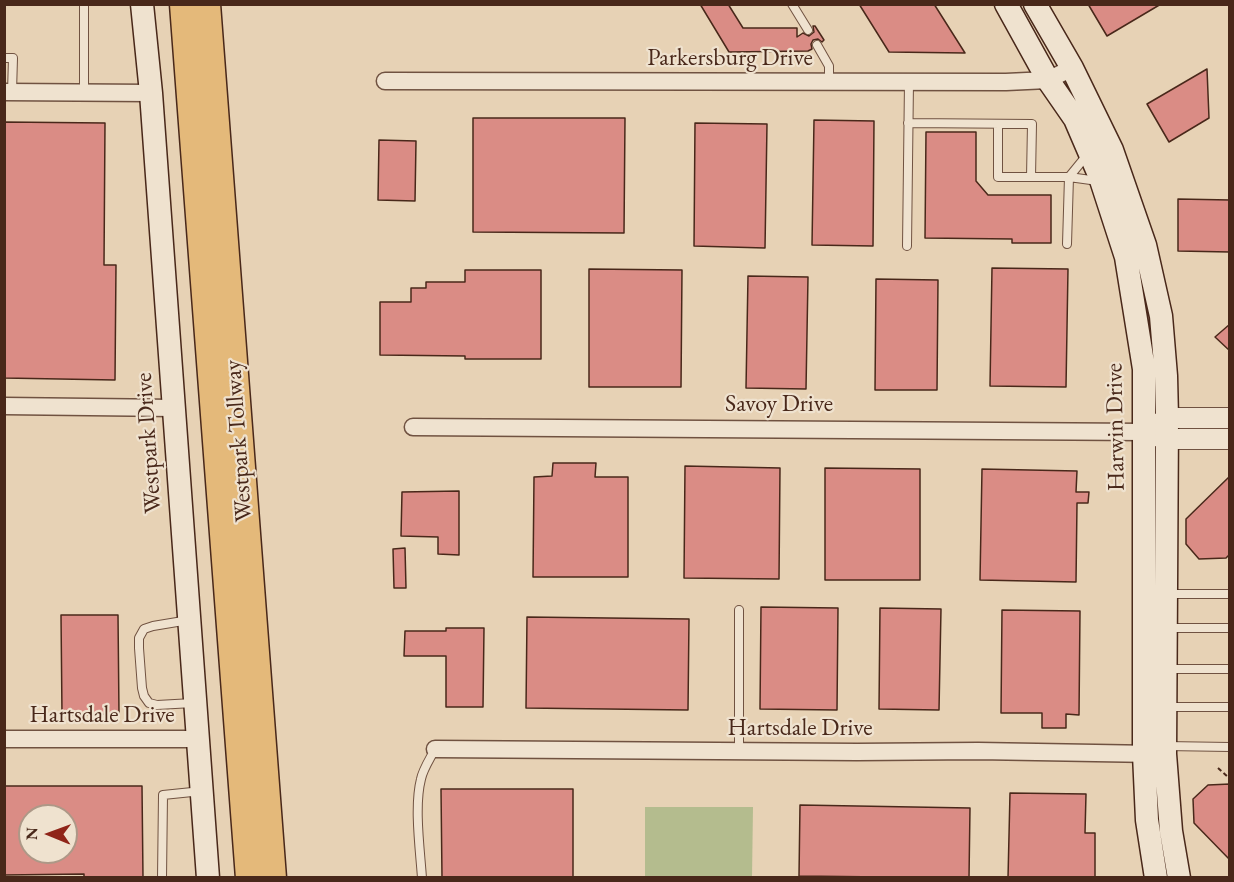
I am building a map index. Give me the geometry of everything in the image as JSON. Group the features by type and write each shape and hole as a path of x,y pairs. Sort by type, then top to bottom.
{"highway":[{"name":"Westpark Tollway","path":"184,4 250,878"},
{"name":"Westpark Tollway","path":"206,4 272,878"}],"main road":[{"name":"Westpark Drive","path":"142,4 151,93 208,878"},
{"name":"Harwin Drive","path":"1006,4 1048,80 1075,119 1101,181 1136,251 1161,316 1166,376 1143,593 1158,752 1179,878"},
{"name":"Harwin Drive","path":"1035,4 1072,68 1112,150 1136,251"},
{"name":"Harwin Drive","path":"1156,878 1147,820 1165,706 1167,594 1159,430"},
{"path":"1143,593 1167,594"}],"street":[{"name":"Parkersburg Drive","path":"385,81 1006,82 1048,80 1072,68"},
{"path":"8,92 151,93"},
{"path":"4,406 174,408"},
{"name":"Savoy Drive","path":"1159,430 1230,418"},
{"name":"Savoy Drive","path":"413,427 1159,430 1230,439"},
{"name":"Hartsdale Drive","path":"4,740 199,739"},
{"name":"Hartsdale Drive","path":"435,749 1158,752"}],"lane":[{"path":"84,4 84,93"},
{"path":"792,4 808,30"},
{"path":"817,45 829,66 829,82"},
{"path":"4,58 13,58 8,92"},
{"path":"907,246 909,82"},
{"path":"908,123 1032,124 1031,177"},
{"path":"999,124 998,177 1069,177 1101,181"},
{"path":"1067,244 1069,177 1089,152"},
{"path":"1167,594 1230,594"},
{"path":"739,610 739,751"},
{"path":"189,620 144,629 139,638 142,687 149,703 157,705 196,703"},
{"path":"1166,628 1230,628"},
{"path":"1166,669 1230,669"},
{"path":"1165,706 1230,707"},
{"path":"1158,752 1230,747"},
{"path":"422,878 418,824 419,794 421,777 435,749"},
{"path":"162,878 163,795 202,791"}],"path":[{"path":"1218,768 1230,779"}],"green space":[{"path":"645,807 753,807 752,877 645,877"}],"building":[{"path":"700,4 728,4 743,28 797,28 797,37 803,33 809,36 814,32 813,26 815,26 824,40 822,42 818,39 813,40 812,49 808,51 729,52"},
{"path":"859,4 934,4 965,53 889,52"},
{"path":"1088,4 1161,4 1107,36"},
{"path":"1207,69 1209,118 1169,142 1147,104"},
{"path":"473,118 625,118 624,233 473,232"},
{"path":"814,120 874,121 873,246 812,245"},
{"path":"4,122 105,123 104,265 116,265 115,380 4,378"},
{"path":"695,123 767,124 765,248 694,246"},
{"path":"926,132 976,132 976,181 988,195 1051,195 1051,243 1012,243 1012,239 925,238"},
{"path":"379,140 416,141 415,201 378,200"},
{"path":"1178,199 1230,200 1230,252 1178,251"},
{"path":"992,268 1068,269 1066,387 990,386"},
{"path":"589,269 682,270 681,387 589,387"},
{"path":"465,270 541,270 541,359 465,359 465,356 380,355 380,302 411,302 411,288 426,288 426,282 465,282"},
{"path":"748,276 808,277 806,389 746,388"},
{"path":"876,279 938,280 937,390 875,390"},
{"path":"1230,324 1230,351 1215,337"},
{"path":"553,463 596,463 595,477 628,477 628,577 533,577 534,477 552,476"},
{"path":"685,466 780,468 779,579 684,578"},
{"path":"825,468 920,469 920,580 825,580"},
{"path":"982,469 1077,471 1076,492 1089,492 1088,503 1077,503 1076,582 980,580"},
{"path":"1230,476 1230,554 1226,558 1199,559 1186,544 1186,519"},
{"path":"459,491 459,555 438,554 438,537 401,536 402,492"},
{"path":"405,548 406,588 394,588 393,549"},
{"path":"761,607 838,608 837,710 760,709"},
{"path":"880,608 941,609 939,710 879,709"},
{"path":"1002,610 1080,611 1079,715 1066,714 1066,728 1042,728 1042,713 1001,713"},
{"path":"61,615 118,615 119,714 62,715"},
{"path":"527,617 689,619 688,710 526,708"},
{"path":"446,628 484,628 483,707 446,707 446,656 404,656 405,631 446,631"},
{"path":"1230,784 1230,860 1194,823 1193,799 1208,785"},
{"path":"4,786 142,786 143,878 84,878 84,874 4,875"},
{"path":"441,789 573,789 573,878 442,878"},
{"path":"1010,793 1086,794 1085,833 1095,833 1095,878 1008,878"},
{"path":"800,805 970,808 969,878 799,876"}]}
